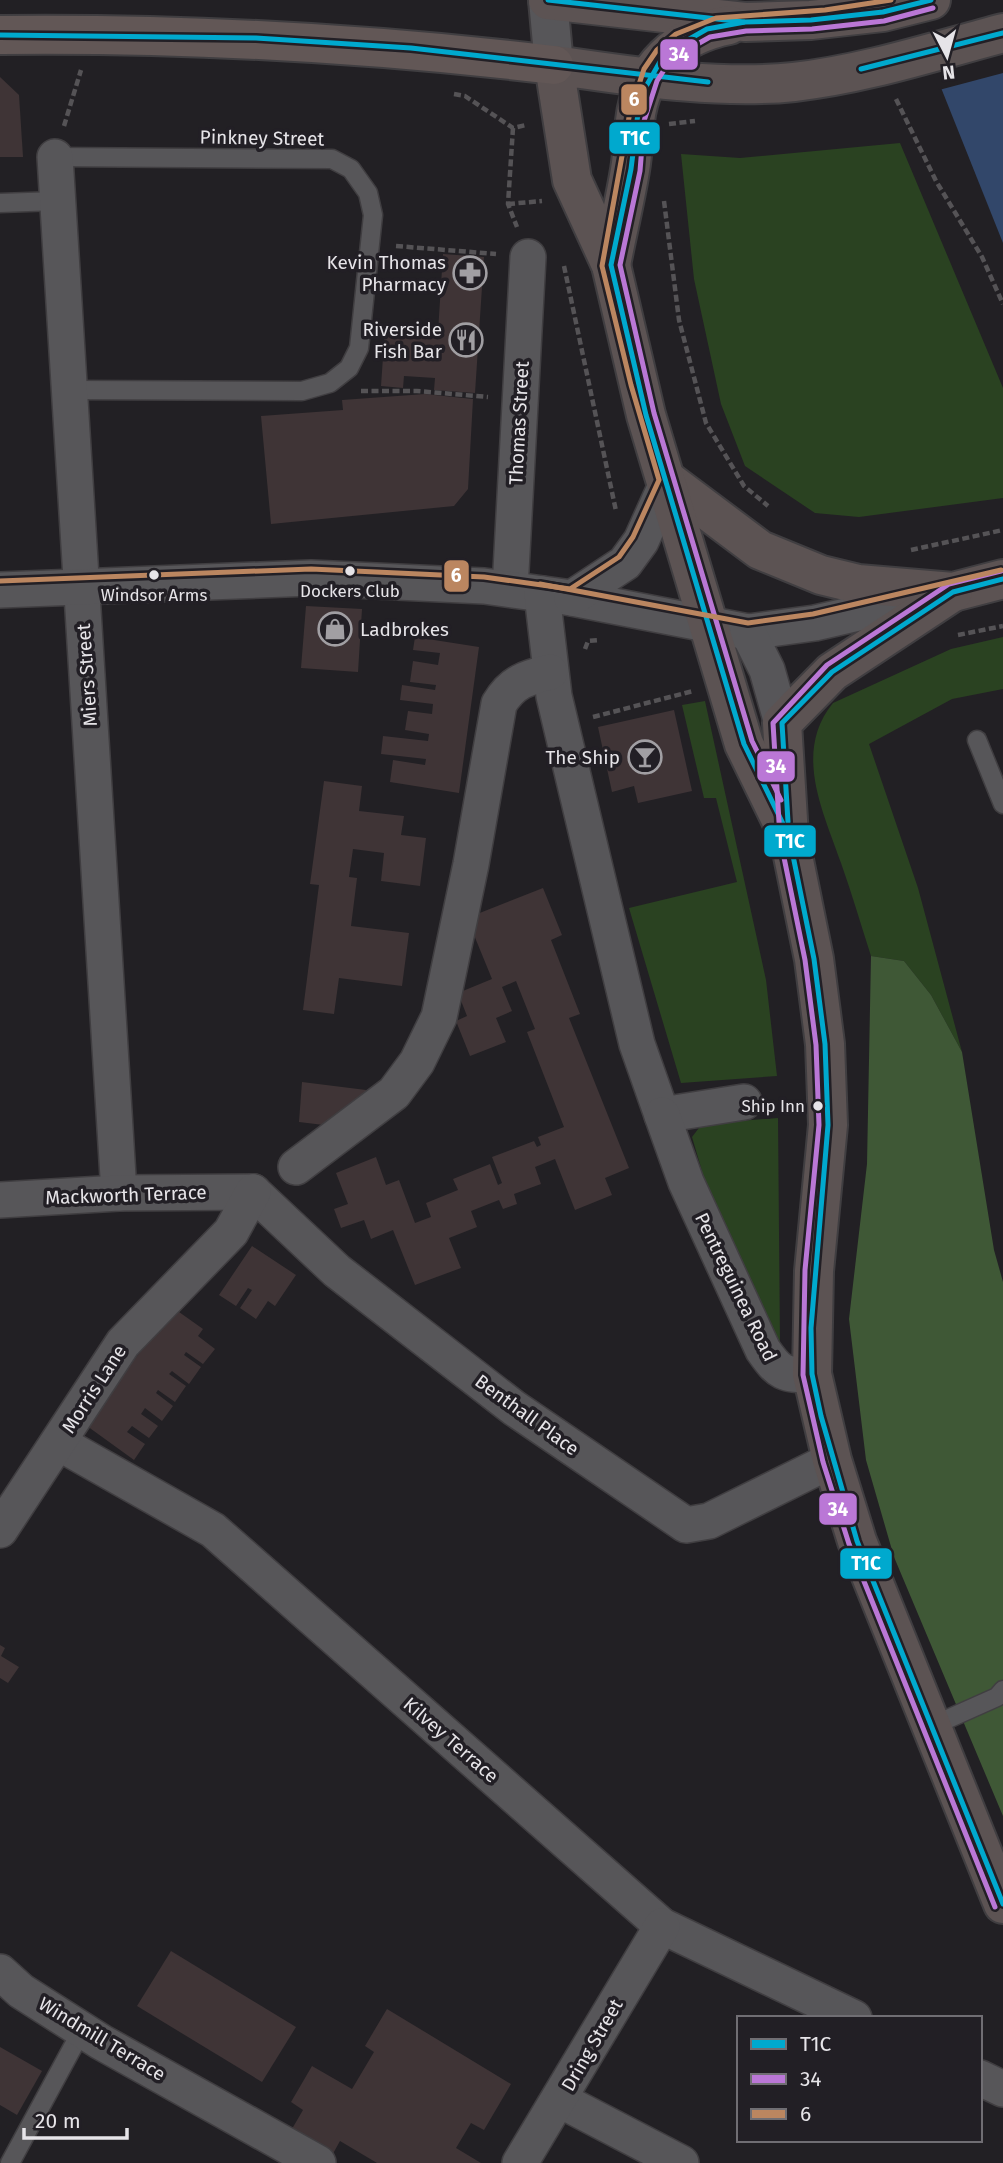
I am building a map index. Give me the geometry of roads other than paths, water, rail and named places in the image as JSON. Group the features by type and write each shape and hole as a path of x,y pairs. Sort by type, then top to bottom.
{"highway":[{"path":"0,35 256,38 411,48 554,65"}],"main road":[{"path":"548,0 682,8 745,22"},
{"path":"611,265 631,169 635,119 649,77 665,53 707,29 745,22 811,20 883,12 931,0"},
{"path":"789,836 744,744 668,481 646,415 611,265 572,180 554,65 649,77 744,84 897,76 1003,33"},
{"path":"668,481 760,550 795,567 858,584 953,592"},
{"path":"1003,579 953,592 832,672 782,723 789,836 814,959 825,1044 828,1125 814,1271 812,1374 832,1460 857,1541 1003,1904"}],"street":[{"path":"548,0 554,65"},
{"name":"Miers Street","path":"55,157 119,1192"},
{"name":"Thomas Street","path":"528,257 520,399 541,594"},
{"path":"541,594 625,563 641,541 668,481"},
{"path":"0,590 311,579 541,594 748,632 815,623 953,592"},
{"name":"Pentreguinea Road","path":"541,594 565,666 561,726 637,1044 686,1182 763,1350 776,1369 792,1375 812,1374"},
{"path":"748,632 768,670 782,723"},
{"path":"296,1167 394,1093 417,1062 439,1017 471,864 499,704 508,690 521,680 565,666"},
{"path":"662,1115 744,1102"},
{"name":"Mackworth Terrace","path":"0,1200 119,1192 253,1192"},
{"name":"Morris Lane","path":"2,1525 123,1343 231,1232 253,1192"},
{"name":"Benthall Place","path":"253,1192 337,1271 514,1408 686,1525 709,1521 832,1460"},
{"name":"Kilvey Terrace","path":"59,1443 213,1530 662,1926 850,2016"},
{"name":"Dring Street","path":"520,2163 662,1926"},
{"name":"Windmill Terrace","path":"0,1972 21,1991 82,2030 318,2163"},
{"path":"982,2079 1003,2089"},
{"path":"560,2100 681,2163"}],"lane":[{"name":"Pinkney Street","path":"55,157 332,159 351,169 368,193 373,215 359,348 349,368 330,383 302,391 69,390"},
{"path":"0,203 57,201"},
{"path":"977,740 1003,804"},
{"path":"932,1726 997,1697 1003,1690"},
{"path":"10,2163 82,2030"}],"water":[{"path":"906,0 1003,0 1003,243"}],"place":[{"name":"Kevin Thomas Pharmacy","path":"470,273"},
{"name":"Riverside Fish Bar","path":"466,340"},
{"name":"Dockers Club","path":"350,571"},
{"name":"Windsor Arms","path":"154,575"},
{"name":"Ladbrokes","path":"335,629"},
{"name":"The Ship","path":"645,757"},
{"name":"Ship Inn","path":"818,1106"}]}
